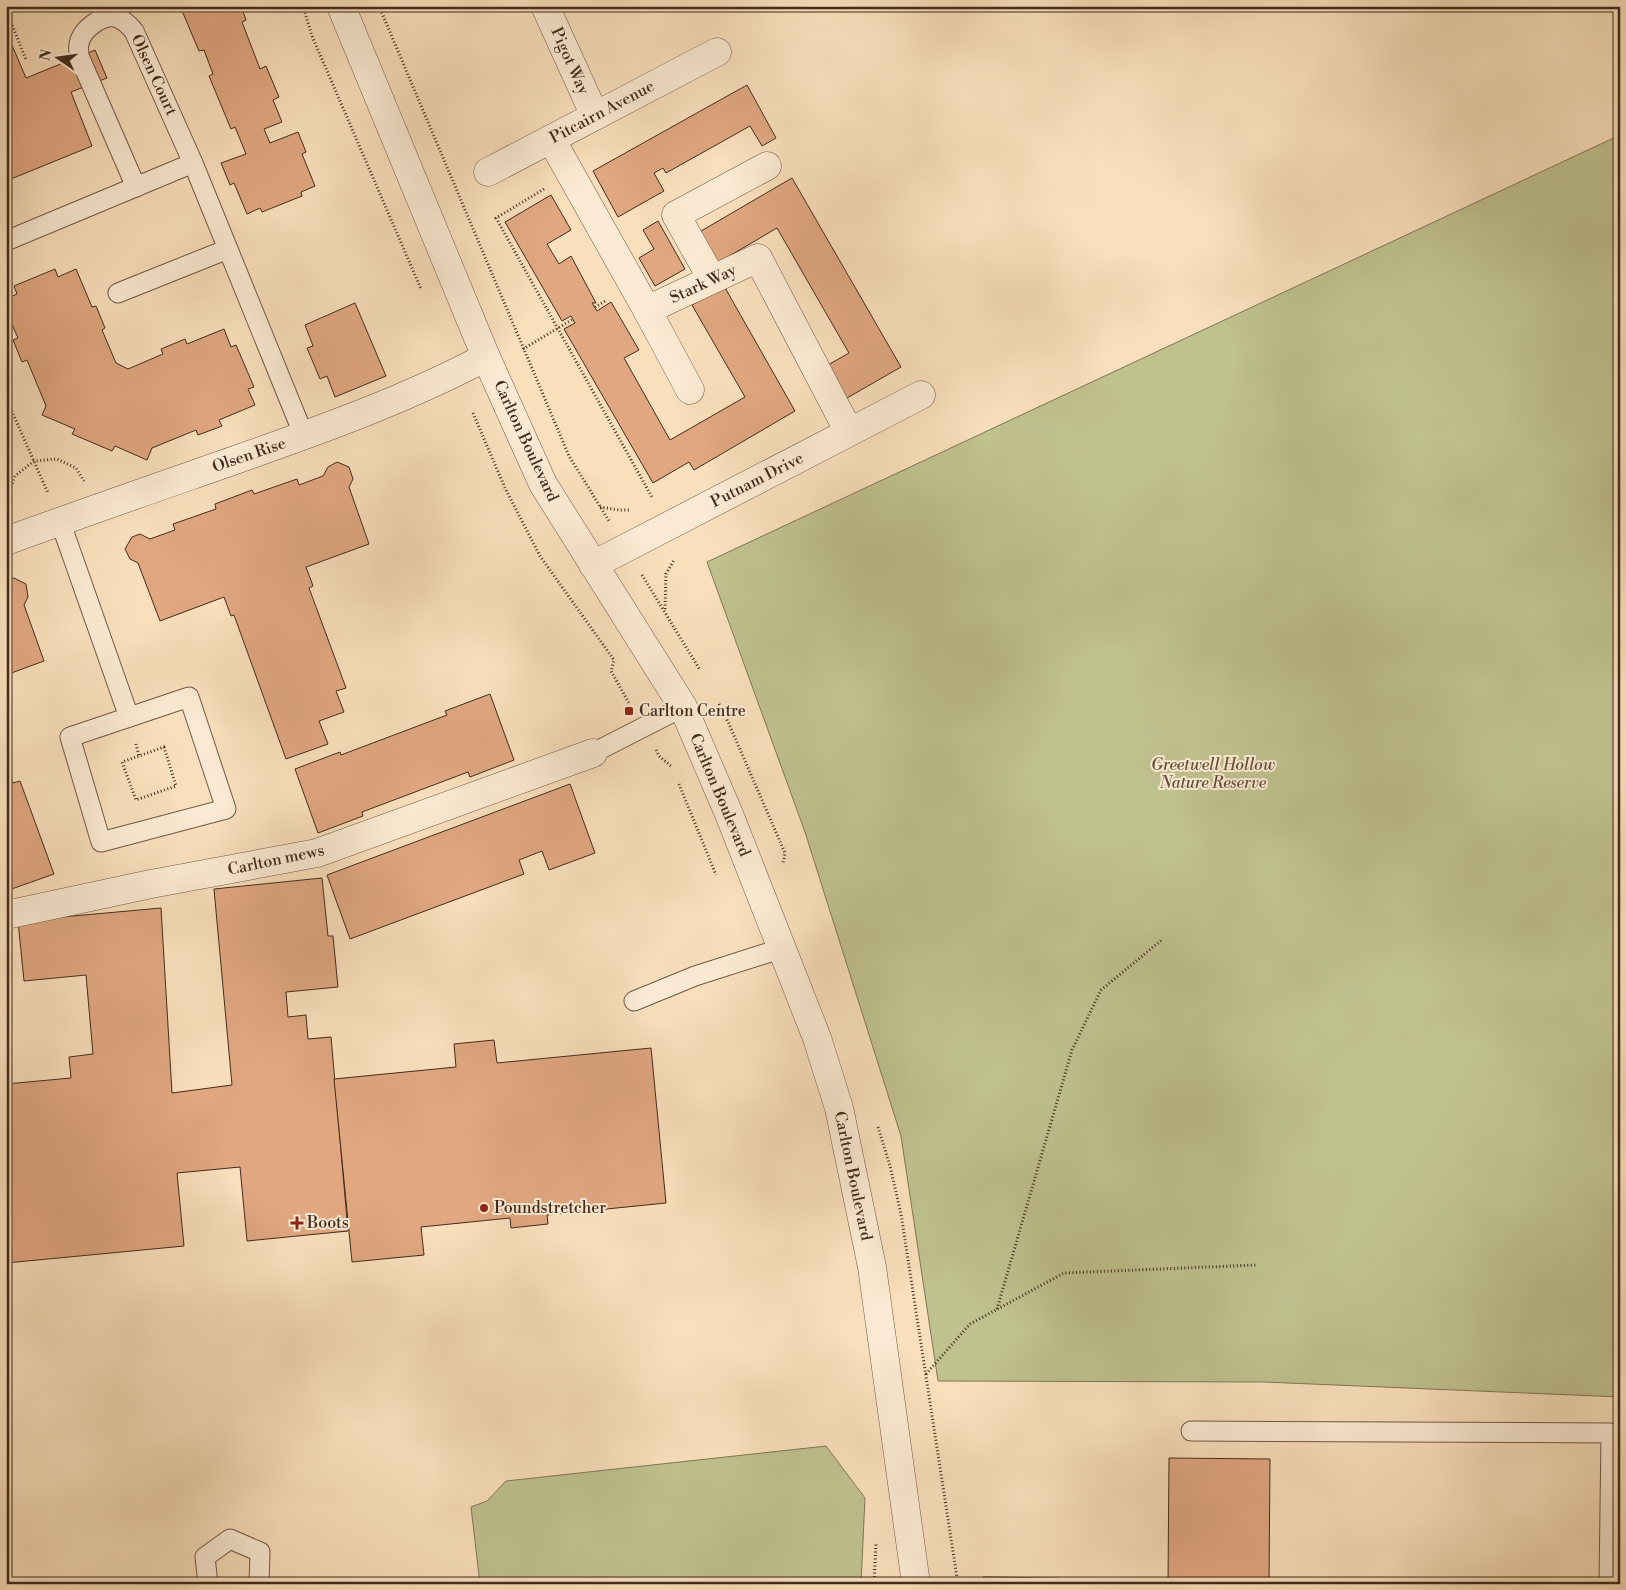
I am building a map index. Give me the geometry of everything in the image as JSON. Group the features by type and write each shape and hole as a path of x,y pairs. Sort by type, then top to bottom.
{"street":[{"name":"Carlton Boulevard","path":"341,6 486,357 543,484 683,706 729,814 817,1038 839,1108 872,1267 916,1584"},
{"name":"Pigot Way","path":"545,6 595,116"},
{"name":"Pitcairn Avenue","path":"488,172 717,52"},
{"path":"551,139 690,390"},
{"path":"712,279 676,215 767,166"},
{"name":"Stark Way","path":"647,310 758,258 849,432"},
{"name":"Olsen Rise","path":"13,539 304,436 376,408 456,373 486,357"},
{"name":"Putnam Drive","path":"593,565 921,394"},
{"name":"Carlton mews","path":"6,915 151,884 317,854 593,753"}],"lane":[{"name":"Olsen Court","path":"136,187 79,56 79,43 83,34 90,26 105,18 115,17 125,22 134,31 193,163 304,436"},
{"path":"6,241 193,163"},
{"path":"118,293 228,249"},
{"path":"60,521 129,717"},
{"path":"189,697 226,809 102,842 70,737 129,717 189,697"},
{"path":"593,753 683,706"},
{"path":"634,1001 695,976 783,948"},
{"path":"1191,1431 1611,1433 1609,1584"},
{"path":"208,1584 205,1557 230,1539 260,1552 259,1584"}],"path":[{"path":"303,6 312,36 423,294"},
{"path":"6,9 26,60"},
{"path":"570,173 496,218 656,504"},
{"path":"523,349 573,319"},
{"path":"456,373 505,488 540,556 614,660 611,671 659,756 671,765 674,773"},
{"path":"6,398 60,521"},
{"path":"13,539 8,495 15,476 34,461 57,459 76,468 86,484 96,509"},
{"path":"164,747 176,786 136,800 122,762 164,747"},
{"path":"678,782 717,877"},
{"path":"997,1309 1072,1050 1101,990 1163,939"},
{"path":"926,1374 970,1324 1064,1273 1256,1265"},
{"path":"874,1584 876,1540"}],"green space":[{"name":"Greetwell Hollow Nature Reserve","path":"1620,135 1620,1397 1264,1382 938,1381 901,1136 805,832 707,562"},
{"path":"826,1446 865,1498 861,1584 480,1584 471,1507 487,1501 506,1481"}],"building":[{"path":"180,6 241,6 246,20 242,22 260,69 266,66 279,97 273,100 282,122 264,129 270,143 298,132 306,152 302,154 315,186 301,192 302,196 262,212 260,208 247,214 234,183 230,185 221,163 246,154 235,127 231,129 209,76 213,74 204,50 199,51"},
{"path":"6,31 26,78 95,50 107,78 71,92 92,146 6,181"},
{"path":"747,85 776,138 762,146 750,126 666,173 663,168 654,173 664,191 618,217 593,171"},
{"path":"792,178 901,367 840,402 821,369 849,353 777,228 714,265 696,234"},
{"path":"551,195 571,230 547,244 559,264 571,256 596,303 592,303 597,311 611,302 639,350 624,358 670,440 745,397 692,305 724,286 795,411 694,470 689,462 653,483 564,329 575,323 571,316 562,321 505,222"},
{"path":"658,221 685,269 655,286 639,258 654,249 643,230"},
{"path":"55,269 58,277 76,269 92,307 96,306 105,328 102,330 116,363 128,369 163,354 161,349 185,339 187,344 224,329 231,347 236,345 254,387 248,389 255,405 219,420 222,426 198,435 196,430 152,448 147,460 115,446 112,451 72,434 75,429 42,415 46,406 27,360 22,362 13,340 18,338 6,311 6,299 17,294 14,286"},
{"path":"355,303 386,376 335,397 327,376 320,379 307,348 313,346 305,325"},
{"path":"337,462 349,467 353,479 349,487 369,544 306,567 313,586 309,588 346,688 336,691 344,712 319,721 328,744 286,759 234,615 231,616 224,597 160,621 138,563 130,559 125,549 132,537 140,534 150,539 175,530 173,524 216,509 215,504 252,490 254,494 297,479 299,485 323,476 328,467"},
{"path":"14,578 26,584 28,597 24,605 44,661 6,675 6,581"},
{"path":"490,694 514,760 470,777 468,772 362,812 363,816 318,833 295,769 340,752 341,755 447,715 445,711"},
{"path":"6,764 13,783 20,781 54,874 6,891"},
{"path":"570,784 595,853 549,870 542,851 519,860 524,874 350,939 327,875"},
{"path":"322,878 328,936 333,936 338,987 286,992 288,1017 306,1015 308,1039 331,1037 348,1231 247,1241 240,1167 177,1173 184,1246 6,1263 6,1084 71,1078 69,1057 93,1054 86,975 24,981 18,921 161,908 172,1093 232,1085 214,889"},
{"path":"494,1040 497,1063 651,1048 666,1203 547,1215 548,1224 511,1228 510,1218 421,1227 424,1255 352,1262 334,1079 456,1067 454,1044"},
{"path":"1169,1458 1270,1459 1269,1584 1168,1584"},
{"path":"983,1577 1060,1578 1060,1584 983,1584"}],"place":[{"name":"Carlton Centre","path":"629,711"},
{"name":"Poundstretcher","path":"484,1208"},
{"name":"Boots","path":"297,1223"}]}
